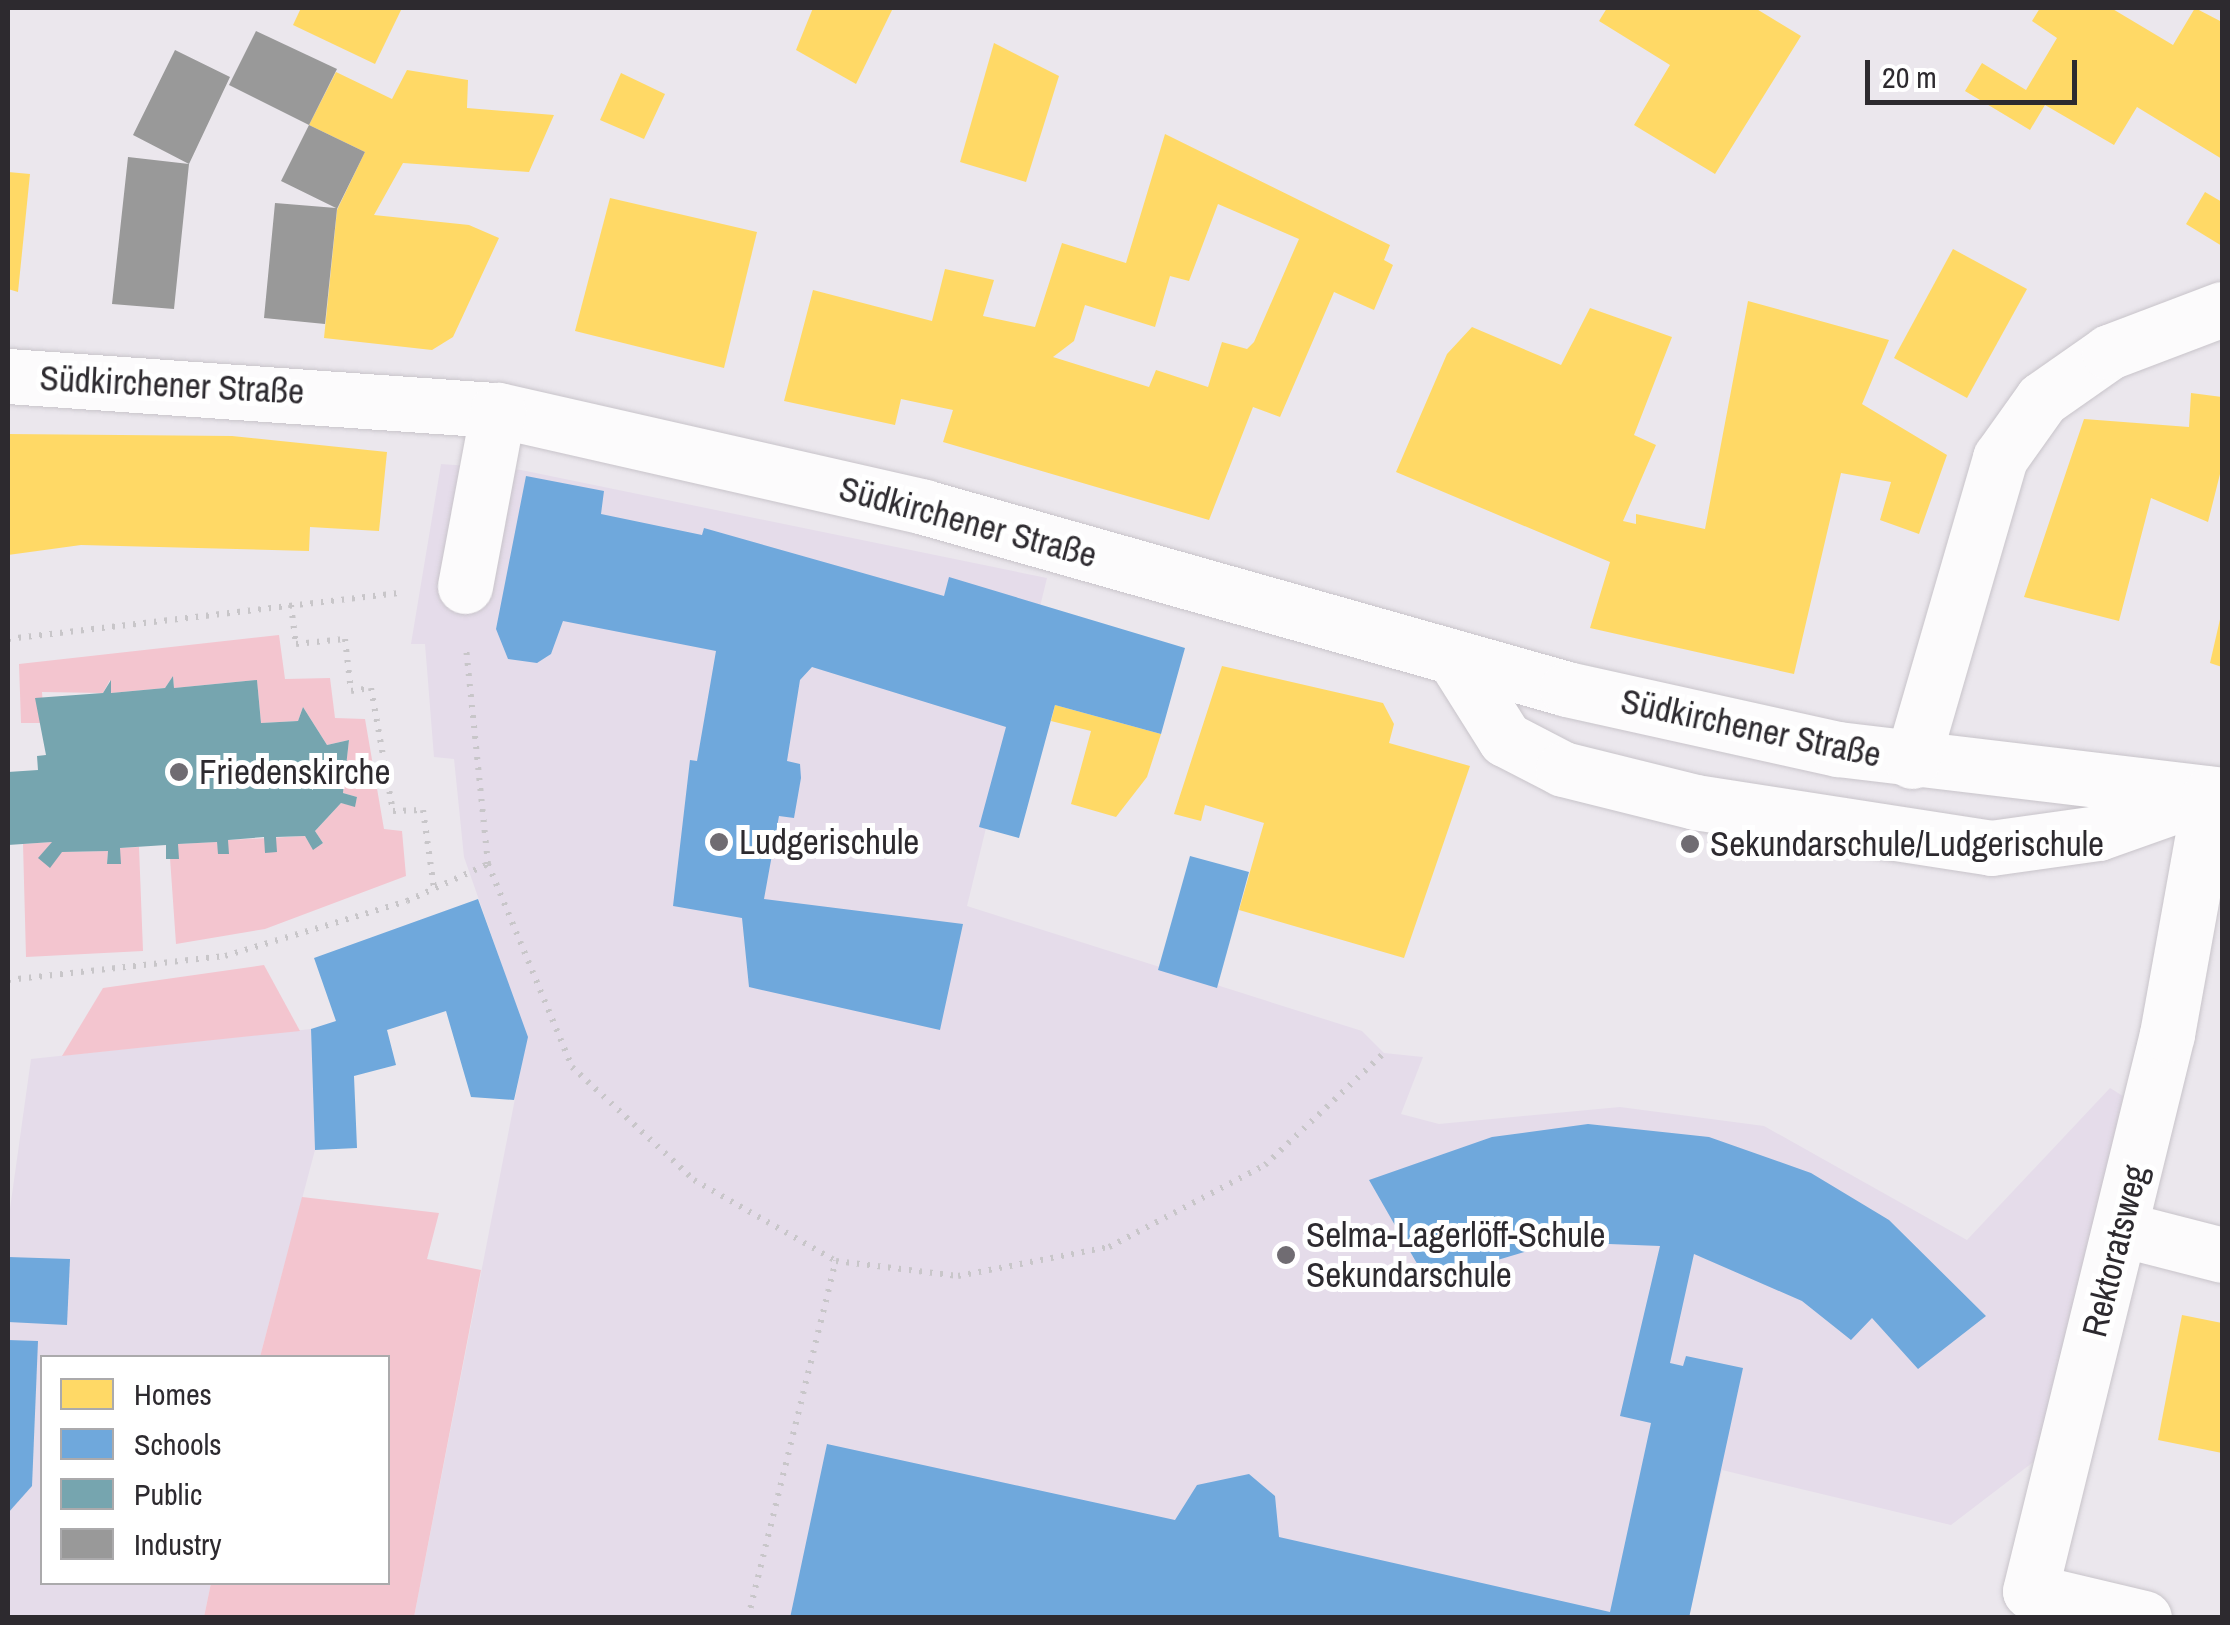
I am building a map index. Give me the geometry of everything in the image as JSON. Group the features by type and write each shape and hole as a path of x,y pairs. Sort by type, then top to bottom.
{"street":[{"name":"Südkirchener Straße","path":"1912,760 2000,458 2042,399 2109,352 2222,309"},
{"name":"Südkirchener Straße","path":"8,376 498,410 924,507 1454,658 1912,760 2216,794"},
{"path":"465,586 498,410"},
{"path":"1454,658 1506,740 1563,769 1696,802 1990,848 2098,834 2216,794"},
{"name":"Rektoratsweg","path":"2144,1618 2030,1591 2121,1228 2216,794"},
{"path":"2121,1228 2222,1255"}],"path":[{"path":"8,639 465,586 488,864 572,1067 694,1180 836,1261 958,1276 1109,1247 1265,1164 1384,1053"},
{"path":"291,605 296,644 345,639 351,691 371,688 393,811 423,810 434,888"},
{"path":"8,980 225,956 434,888 488,864"},
{"path":"748,1618 836,1261"}],"shaded area":[{"name":"Selma-Lagerlöff-Schule Sekundarschule","path":"441,464 521,470 1047,578 967,906 1362,1031 1384,1053 1423,1057 1401,1114 1439,1124 1620,1107 1764,1126 1967,1240 2110,1088 2123,1096 2045,1453 1951,1525 1722,1470 1689,1617 414,1617 527,1037 464,857 454,759 434,757 425,644 411,644"},
{"path":"279,635 285,679 330,678 335,718 365,719 384,829 402,831 406,876 265,929 176,944 170,858 178,844 217,842 219,854 228,853 228,840 305,836 313,849 323,843 315,831 341,803 355,806 357,797 343,793 349,740 327,745 303,707 298,721 261,723 257,680 174,688 173,676 165,688 111,693 110,680 103,693 42,692 44,723 21,723 19,664"},
{"path":"52,842 62,852 108,851 107,864 120,848 139,847 143,951 26,957 23,844"},
{"path":"264,965 300,1031 62,1056 103,988"},
{"path":"311,1029 315,1150 261,1355 40,1355 40,1585 211,1585 204,1617 8,1618 8,1223 31,1059"},
{"path":"302,1197 439,1213 427,1259 481,1270 414,1617 204,1617 211,1585 390,1585 390,1355 261,1355"}],"building: Homes":[{"path":"301,8 402,8 375,64 293,25"},
{"path":"813,8 893,8 856,84 796,50"},
{"path":"1607,8 1755,8 1801,36 1715,174 1634,125 1670,65 1599,21"},
{"path":"2040,8 2111,8 2173,45 2195,8 2222,22 2222,159 2137,107 2114,145 2045,105 2030,130 1965,91 1982,63 2026,90 2057,38 2032,21"},
{"path":"994,43 1059,76 1026,182 960,162"},
{"path":"407,70 468,80 467,108 554,115 529,172 403,163 374,215 469,225 499,238 453,337 432,350 324,338 337,210 365,152 309,125 336,72 392,99"},
{"path":"621,73 665,94 644,139 600,120"},
{"path":"1165,134 1390,245 1384,260 1393,265 1374,310 1334,292 1280,417 1253,407 1209,520 943,442 953,410 901,399 895,425 784,401 813,290 932,321 945,269 994,280 983,316 1035,327 1062,243 1126,263","holes":["1218,204 1299,239 1254,342 1247,349 1222,342 1208,387 1156,370 1149,387 1053,357 1074,341 1085,305 1155,327 1170,276 1189,281"]},
{"path":"8,172 30,174 18,292 8,289"},
{"path":"2205,192 2222,202 2222,246 2186,224"},
{"path":"610,198 757,232 724,368 575,331"},
{"path":"1953,249 2027,289 1967,398 1894,358"},
{"path":"1748,301 1889,340 1862,404 1947,455 1919,534 1880,520 1891,482 1841,473 1794,674 1590,628 1610,562 1396,472 1447,354 1472,327 1561,365 1590,308 1672,337 1634,435 1656,445 1623,521 1636,524 1636,514 1705,529"},
{"path":"2191,393 2222,397 2222,466 2208,522 2151,498 2119,621 2024,597 2084,419 2189,427"},
{"path":"8,434 232,436 387,452 379,531 310,527 309,551 81,545 8,555"},
{"path":"2222,616 2222,667 2210,663"},
{"path":"1222,666 1383,703 1394,724 1389,743 1470,766 1404,958 1239,910 1264,823 1205,805 1201,821 1174,814"},
{"path":"1055,705 1161,734 1147,777 1116,817 1071,804 1091,731 1051,721"},
{"path":"2182,1315 2222,1323 2222,1453 2158,1440"}],"building: Schools":[{"path":"526,476 604,491 601,514 702,535 704,528 944,596 949,577 1185,648 1161,734 1055,705 1019,838 979,827 1006,727 812,667 800,680 787,761 800,764 801,778 794,818 779,816 764,899 963,924 940,1030 749,987 742,918 673,906 690,760 697,761 716,651 563,621 551,654 537,663 508,659 496,629"},
{"path":"1190,856 1249,872 1217,988 1158,970"},
{"path":"478,899 528,1037 514,1100 471,1097 446,1011 387,1030 396,1065 354,1076 357,1148 315,1150 311,1029 336,1021 314,958"},
{"path":"1588,1124 1709,1137 1811,1173 1889,1220 1986,1316 1918,1369 1872,1318 1851,1340 1802,1301 1694,1254 1670,1363 1683,1366 1686,1356 1743,1368 1689,1618 790,1618 827,1444 1175,1520 1197,1485 1249,1474 1275,1496 1279,1537 1610,1612 1651,1423 1620,1416 1660,1246 1558,1242 1427,1281 1369,1180 1492,1137"},
{"path":"8,1257 70,1259 67,1325 8,1322"},
{"path":"8,1340 38,1341 32,1486 8,1513"}],"building: Public":[{"name":"Friedenskirche","path":"173,676 174,688 257,680 261,723 298,721 303,707 327,745 349,740 343,793 357,797 355,807 341,803 315,831 323,843 313,850 305,836 276,837 277,852 265,853 264,837 228,840 229,854 218,854 217,842 178,844 179,859 166,859 166,845 120,848 121,864 107,864 108,851 62,852 50,868 38,858 52,842 8,845 8,772 38,770 37,756 46,755 35,698 103,693 111,680 111,693 165,688"}],"building: Industry":[{"path":"256,31 337,69 309,125 229,85"},
{"path":"175,50 230,77 189,164 133,135"},
{"path":"309,125 365,152 337,209 325,324 264,318 275,203 336,208 281,181"},
{"path":"128,157 189,164 174,309 112,304"}],"place":[{"name":"Friedenskirche","path":"179,772"},
{"name":"Ludgerischule","path":"719,842"},
{"name":"Sekundarschule/Ludgerischule","path":"1690,844"},
{"name":"Selma-Lagerlöff-Schule Sekundarschule","path":"1286,1255"}]}
